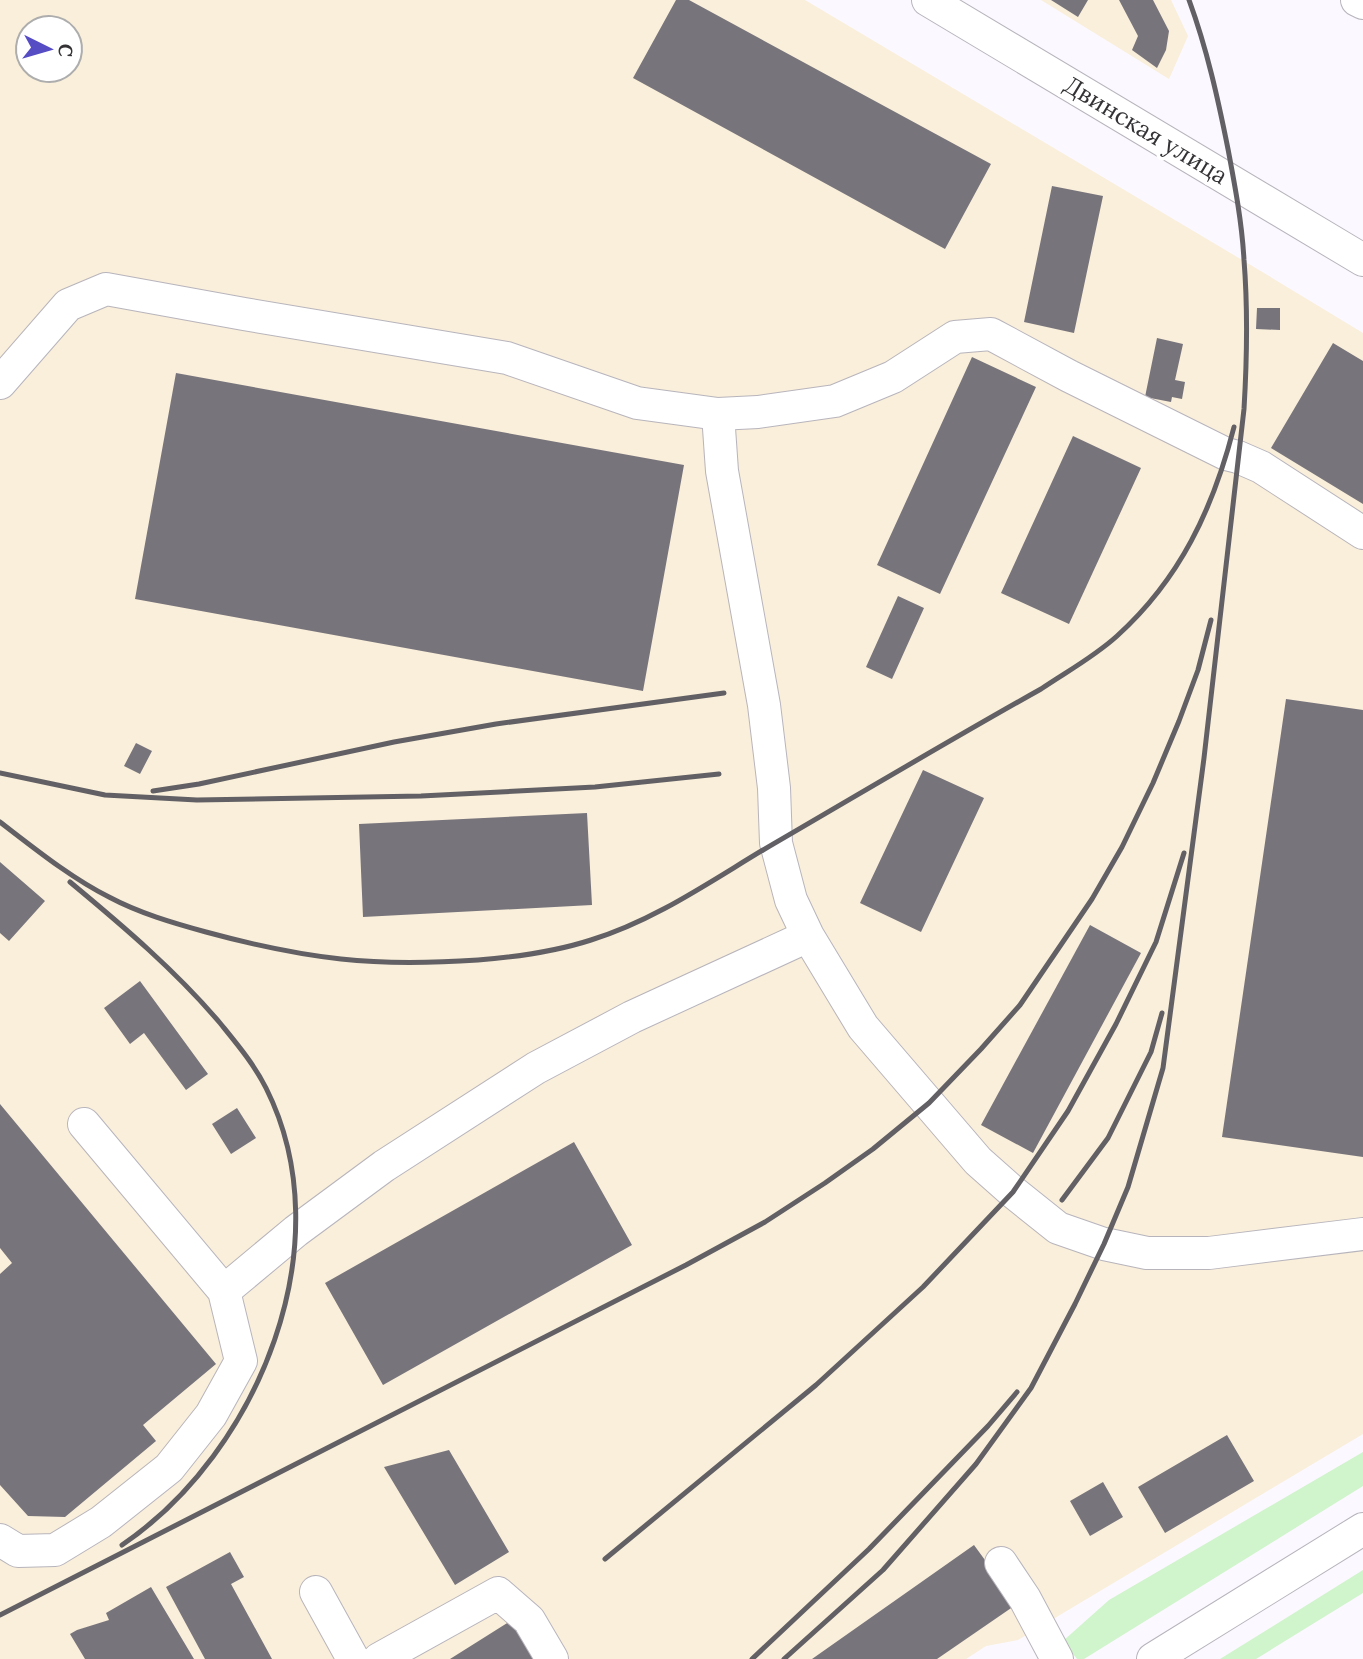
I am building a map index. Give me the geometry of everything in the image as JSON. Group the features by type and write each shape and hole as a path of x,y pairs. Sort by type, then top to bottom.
{"street":[{"name":"Двинская улица","path":"928,0 1363,260"},
{"path":"1357,0 1363,3"},
{"path":"0,383 68,305 106,289 507,358 637,403 718,414 758,412 835,401 893,377 955,337 990,334 1226,454 1261,467 1363,533"},
{"path":"718,414 722,471 764,705 774,788 776,843 791,900 808,936 863,1027 978,1161 1058,1227 1104,1244 1147,1253 1209,1253 1363,1234"},
{"path":"224,1291 296,1231 384,1166 536,1068 632,1017 808,936"},
{"path":"0,1540 18,1551 55,1550 101,1522 169,1468 211,1415 241,1361 224,1291 84,1124"},
{"path":"1172,1654 1363,1529"},
{"path":"1001,1563 1025,1599 1057,1659"},
{"path":"316,1592 353,1659"},
{"path":"379,1659 498,1593 529,1620 552,1659"}],"shaded area":[{"path":"0,0 805,0 1363,333 1363,1434 1018,1640 986,1646 966,1659 0,1659"},
{"path":"1041,0 1171,0 1188,36 1169,79"}],"green space":[{"path":"1363,1452 1363,1486 1084,1659 1077,1659 1063,1641 1109,1600"},
{"path":"1363,1570 1363,1593 1256,1659 1220,1659"}],"building":[{"path":"676,0 689,0 991,164 945,249 633,78"},
{"path":"1051,0 1088,0 1078,17"},
{"path":"1119,0 1153,0 1169,31 1166,50 1157,68 1132,50 1138,36"},
{"path":"1052,186 1103,196 1074,333 1024,322"},
{"path":"1257,308 1280,308 1280,330 1256,329"},
{"path":"1157,338 1183,344 1175,380 1185,382 1182,399 1172,397 1171,402 1145,397"},
{"path":"1333,343 1363,361 1363,504 1271,448"},
{"path":"972,357 1036,387 940,594 877,565"},
{"path":"176,373 684,465 643,691 135,599"},
{"path":"1073,436 1141,468 1069,624 1001,593"},
{"path":"898,596 924,608 892,679 866,667"},
{"path":"1286,699 1363,710 1363,1157 1222,1137"},
{"path":"136,743 152,751 140,774 124,766"},
{"path":"923,770 984,798 921,932 860,903"},
{"path":"587,813 592,905 363,917 359,824"},
{"path":"0,862 45,901 9,941 0,933"},
{"path":"1090,925 1141,953 1033,1153 981,1125"},
{"path":"140,981 208,1074 186,1090 144,1033 130,1044 104,1008"},
{"path":"0,1104 216,1364 143,1425 156,1441 65,1517 28,1516 0,1485 0,1274 12,1263 0,1248"},
{"path":"237,1108 256,1138 231,1154 212,1124"},
{"path":"574,1142 632,1245 383,1385 325,1283"},
{"path":"1227,1435 1254,1481 1165,1533 1138,1487"},
{"path":"449,1450 509,1552 455,1585 384,1467"},
{"path":"1103,1482 1123,1517 1090,1536 1070,1501"},
{"path":"974,1545 1017,1604 937,1659 812,1659"},
{"path":"230,1552 244,1577 231,1584 272,1659 205,1659 166,1587"},
{"path":"151,1587 194,1659 85,1659 70,1634 109,1620 106,1613"},
{"path":"515,1618 541,1659 450,1659"}],"railway":[{"path":"784,1659 883,1570 976,1464 1031,1388 1104,1244 1128,1187 1163,1068 1204,758 1244,409 1247,316 1243,246 1228,149 1216,93 1189,0"},
{"path":"0,822 67,872 120,903 181,925 273,948 358,961 427,962 521,956 591,940 636,923 680,900 1041,689 1108,644 1159,591 1191,541 1216,486 1234,427"},
{"path":"0,1615 686,1265 765,1222 873,1149 929,1103 1020,1005 1092,899 1122,847 1153,783 1198,670 1211,620"},
{"path":"153,791 496,724 724,693"},
{"path":"0,773 105,795 197,800 421,796 595,787 719,774"},
{"path":"605,1559 816,1385 923,1287 1013,1192 1068,1111 1116,1024 1156,942 1184,853"},
{"path":"70,882 167,967 220,1023 251,1062 266,1088 288,1148 296,1212 291,1276 275,1340 248,1400 213,1456 171,1505 122,1545"},
{"path":"1062,1200 1108,1138 1151,1052 1162,1013"},
{"path":"752,1659 869,1549 988,1426 1017,1392"}]}
